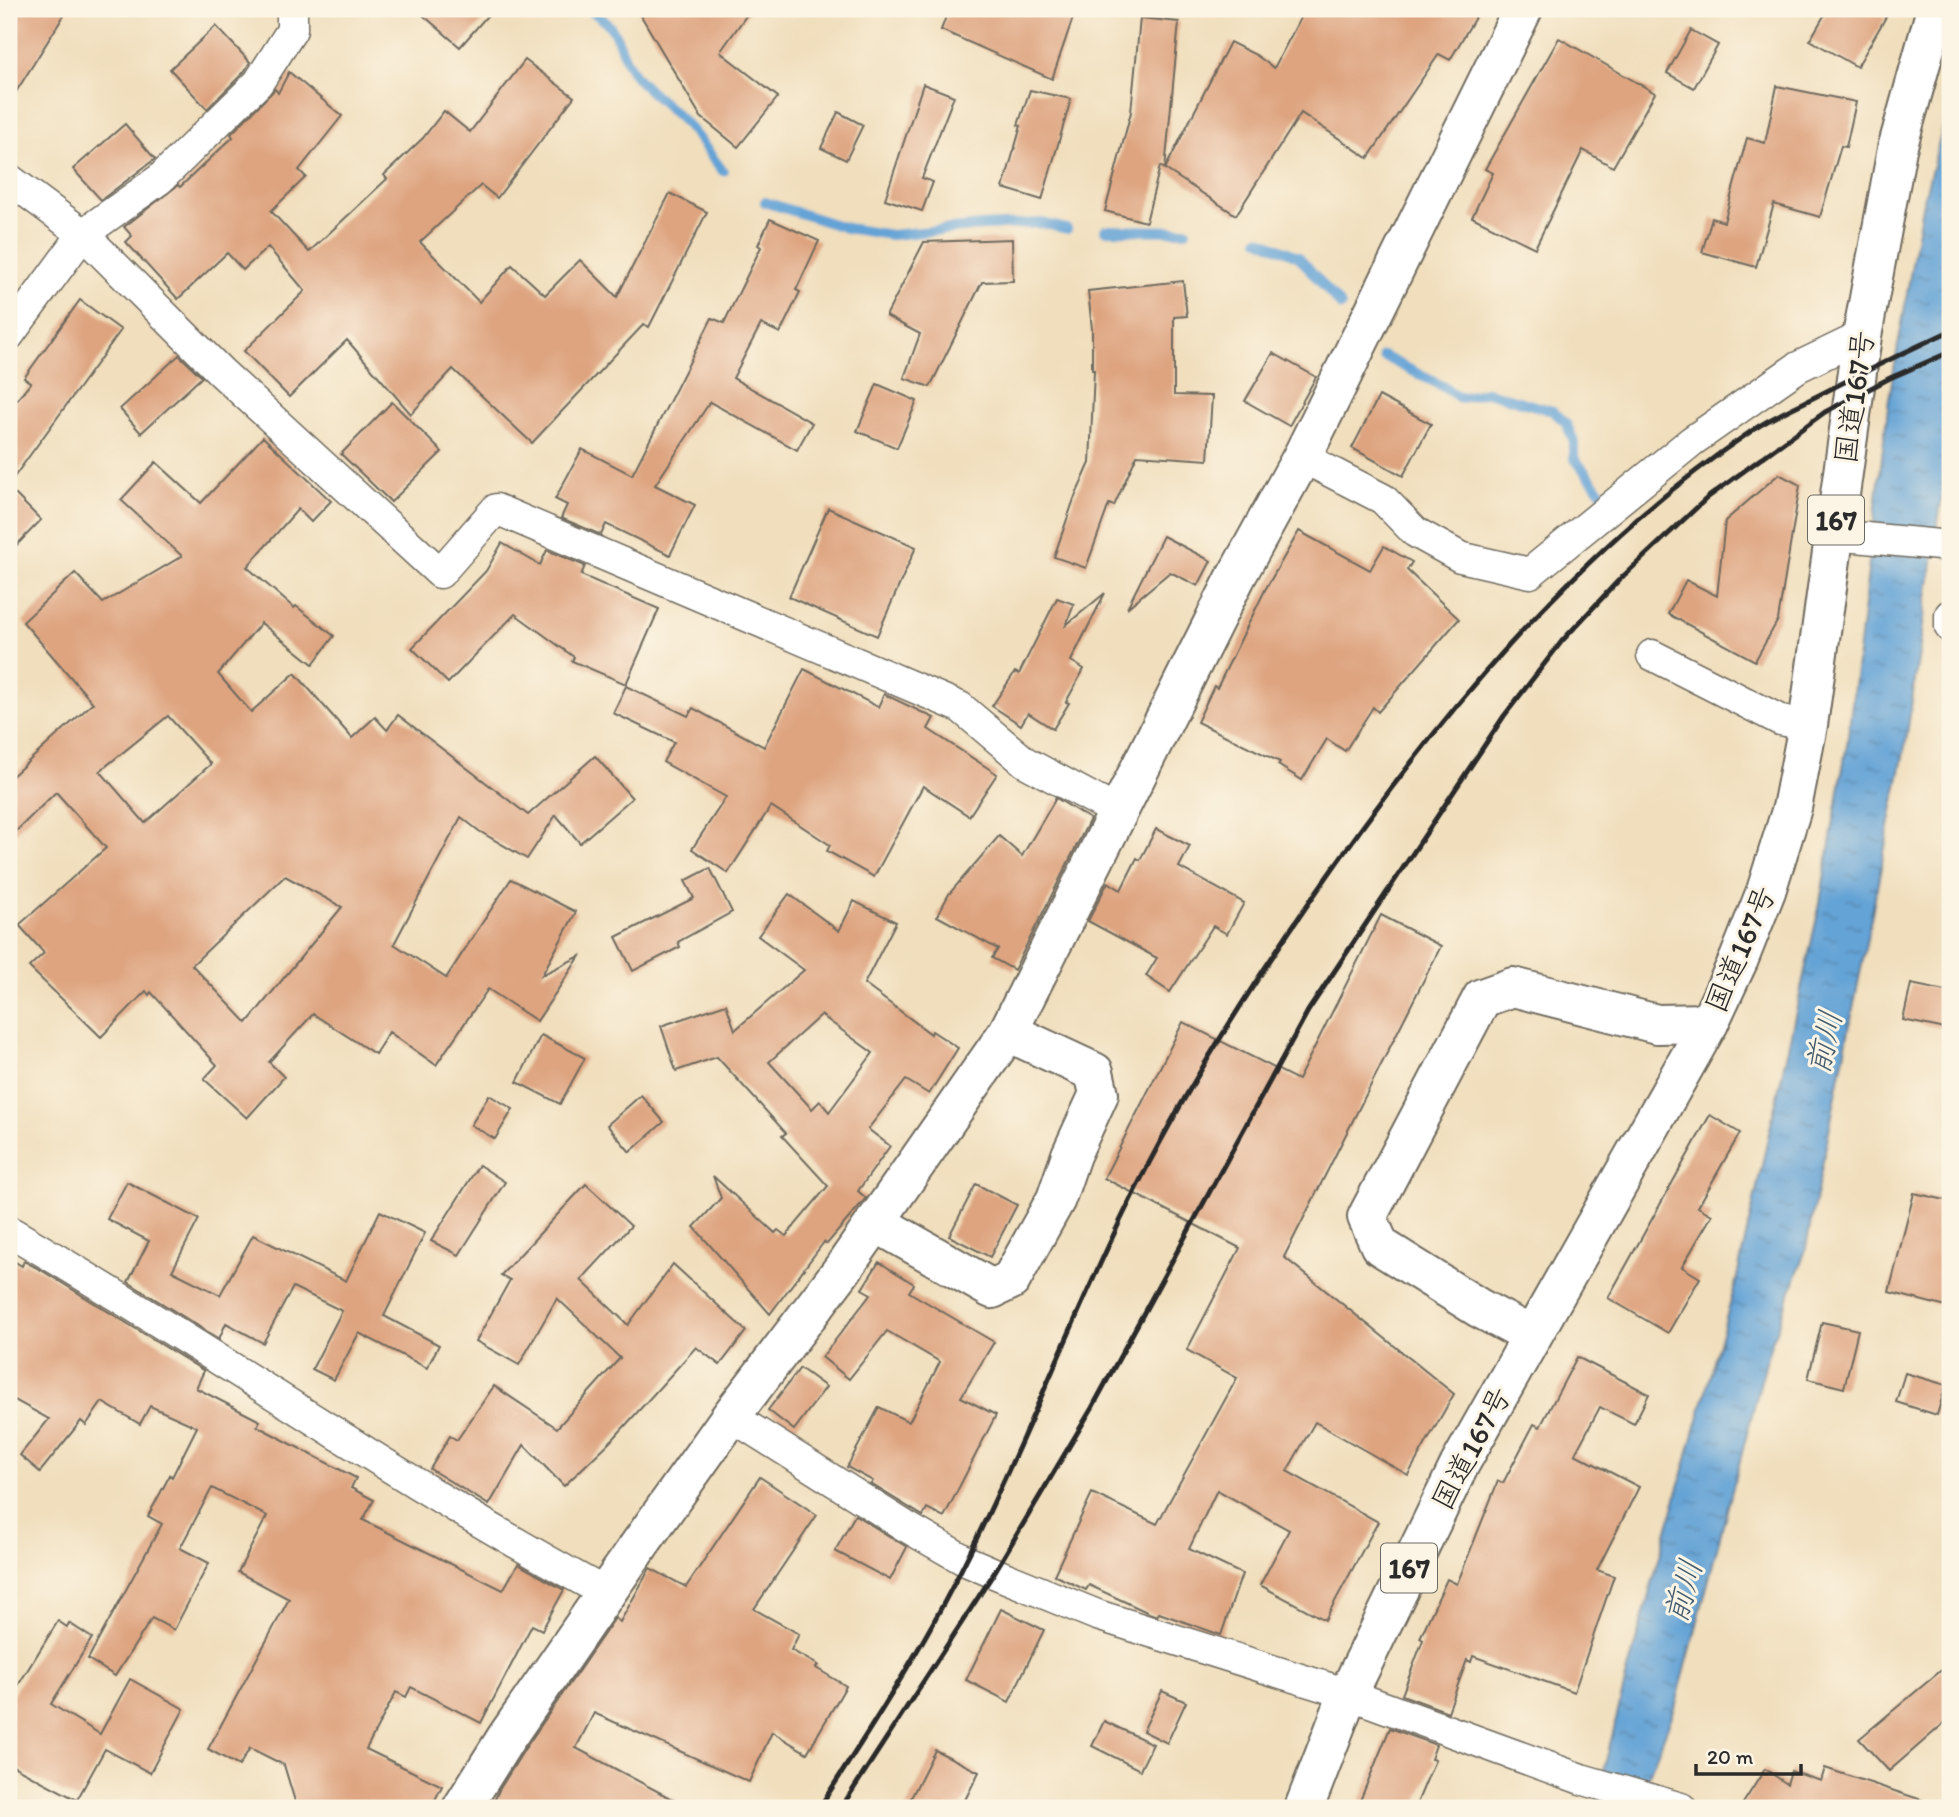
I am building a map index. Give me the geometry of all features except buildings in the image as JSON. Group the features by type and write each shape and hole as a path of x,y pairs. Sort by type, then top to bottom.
{"main road":[{"path":"462,1808 506,1738 606,1593 731,1416 842,1270 1008,1032 1236,577 1302,457 1522,9"},
{"name":"国道167号","path":"1304,1808 1348,1694 1460,1464 1709,1023 1739,959 1780,849 1792,808 1851,537 1862,335 1897,149 1936,9"},
{"path":"1532,1336 1479,1308 1380,1246 1367,1217 1482,998 1513,987 1657,1024 1709,1023"},
{"path":"875,1222 992,1289 1011,1280 1056,1199 1070,1155 1099,1094 1094,1072 1008,1032"}],"street":[{"path":"9,335 83,234 160,179 258,83 292,30 292,9"},
{"path":"9,178 83,234 221,372 440,573 496,509 960,707 1025,762 1118,812"},
{"path":"1460,557 1530,573 1692,441 1798,367 1862,335"},
{"path":"1302,457 1382,499 1415,532 1489,576"},
{"path":"1851,537 1947,546"},
{"path":"1950,615 1950,627"},
{"path":"1652,655 1780,720 1808,725"},
{"path":"9,1231 105,1287 407,1480 606,1593"},
{"path":"731,1416 965,1561 1097,1615 1348,1694 1581,1779 1673,1806"}],"water":[{"name":"前川","path":"1950,101 1950,441 1906,741 1805,1252 1769,1350 1675,1708 1636,1808 1595,1808 1627,1674 1735,1286 1819,908 1847,744 1889,399 1922,206"}],"waterway":[{"path":"587,9 608,24 637,78 690,128 723,171"},
{"path":"765,202 846,228 891,235 1042,223 1067,229"},
{"path":"1105,230 1186,231"},
{"path":"1259,239 1299,257 1341,306"},
{"path":"1383,356 1460,398 1487,392 1553,411 1566,423 1574,441 1574,458 1602,493"}],"railway":[{"path":"819,1808 896,1687 949,1594 986,1519 1124,1213 1165,1132 1284,939 1405,770 1510,644 1566,586 1625,530 1687,478 1768,421 1950,331"},
{"path":"841,1808 994,1573 1092,1408 1308,1011 1504,716 1562,641 1618,581 1707,498 1825,412 1890,378 1950,352"}]}
